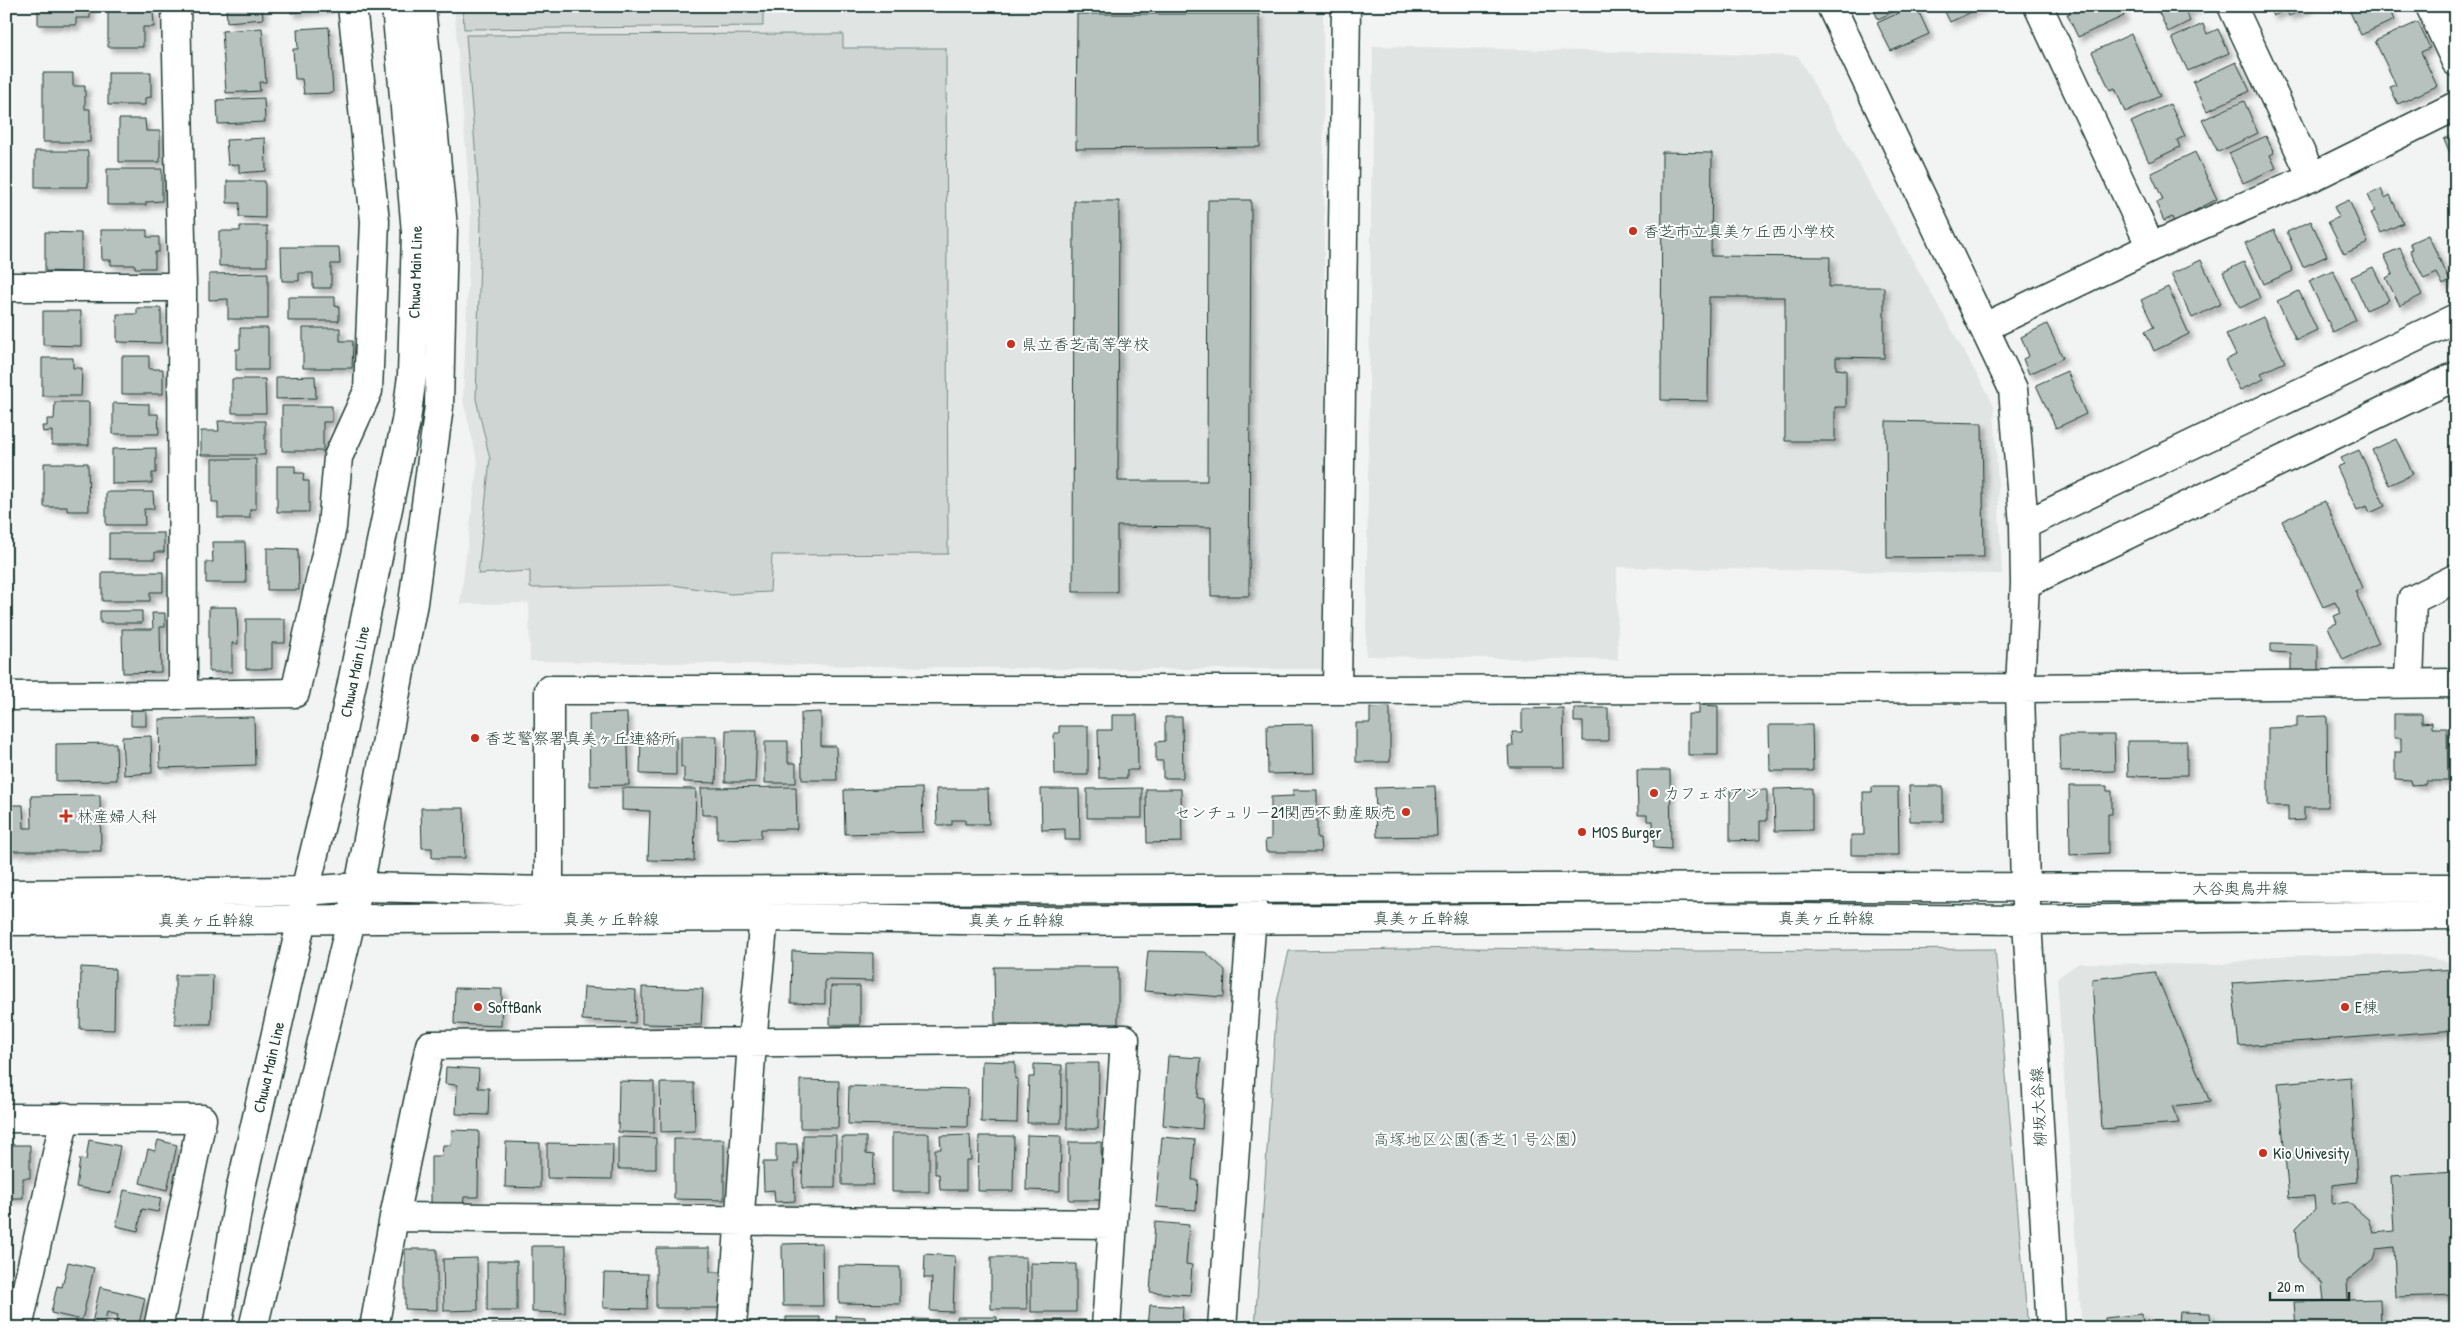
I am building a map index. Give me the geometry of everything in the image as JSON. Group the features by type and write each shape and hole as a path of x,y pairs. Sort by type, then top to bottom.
{"street":[{"path":"176,6 182,288 183,695"},
{"path":"6,696 296,693 332,527 338,457 368,391 375,221 352,6"},
{"name":"Chuwa Main Line","path":"216,1328 240,1187 302,919 305,891 333,775 396,476 412,376 416,232 408,117 396,6"},
{"name":"Chuwa Main Line","path":"253,1328 359,887 413,603 439,406 443,226 421,6"},
{"path":"1337,690 1346,6"},
{"name":"柳坂大谷線","path":"1831,6 2013,389 2024,525 2025,584 2020,688 2026,920 2051,1328"},
{"path":"2038,6 2151,247"},
{"path":"2232,6 2312,177"},
{"path":"2430,6 2456,62"},
{"path":"1985,327 2151,247 2312,177 2456,106"},
{"path":"6,286 182,288"},
{"path":"2024,525 2456,318"},
{"path":"2025,584 2456,376"},
{"path":"2409,682 2412,600 2456,578"},
{"path":"549,891 549,690 2020,688 2409,682 2456,683"},
{"name":"真美ヶ丘幹線","path":"6,894 305,891 359,887 549,891 2025,887"},
{"name":"大谷奥鳥井線","path":"2025,887 2456,888"},
{"path":"1222,1328 1254,888"},
{"name":"大谷奥鳥井線","path":"2026,920 2456,915"},
{"name":"真美ヶ丘幹線","path":"6,921 1688,917 2026,920"},
{"path":"732,1328 752,1042 764,918"},
{"path":"374,1328 394,1217 430,1045 1125,1039 1106,1328"},
{"path":"18,1328 65,1117"},
{"path":"6,1118 202,1119 158,1328"},
{"path":"394,1217 1113,1224"}],"shaded area":[{"name":"県立香芝高等学校","path":"454,6 463,6 465,29 763,26 763,6 1323,6 1326,669 1070,669 530,661 529,603 460,604 478,463 463,400 471,213","holes":["1077,14 1258,14 1259,147 1076,149","843,34 843,48 948,553 772,555 770,592 731,594 673,585 530,588 531,571 478,574 490,459 476,399 481,221 466,35","1208,200 1250,200 1249,596 1211,596 1211,527 1117,526 1117,592 1073,592 1074,201 1119,201 1118,481 1207,481"]},
{"name":"香芝市立真美ケ丘西小学校","path":"1373,46 1798,56 1994,405 2002,574 1617,567 1618,660 1366,656"},
{"name":"Kio Univesity","path":"2408,954 2456,963 2456,1328 2082,1328 2057,978 2079,963 2217,965 2275,956"}],"green space":[{"path":"463,6 763,6 763,26 464,29"},
{"path":"843,34 843,48 946,48 948,554 772,555 770,592 731,594 673,585 530,588 530,571 478,574 490,459 476,399 481,221 466,35"},
{"name":"高塚地区公園(香芝１号公園)","path":"1468,948 1701,951 1995,949 2028,1328 1255,1328 1277,1002 1289,951"}],"building":[{"path":"43,6 90,6 90,18 76,18 76,25 38,25 38,9 43,8"},
{"path":"108,6 142,6 142,11 153,11 154,27 143,27 143,47 108,47"},
{"path":"226,6 262,6 263,19 227,22"},
{"path":"290,6 330,6 330,8 291,13"},
{"path":"1872,6 1905,6 1878,19"},
{"path":"1916,6 1929,34 1891,51 1877,23"},
{"path":"1942,6 1984,6 1950,22"},
{"path":"2068,6 2120,6 2124,16 2078,37 2067,14 2071,13"},
{"path":"2156,6 2199,6 2186,13 2190,21 2168,32"},
{"path":"2268,6 2311,6 2289,16 2286,10 2273,16"},
{"path":"2363,6 2388,6 2394,20 2361,35 2350,12"},
{"path":"1077,14 1259,14 1260,147 1076,149"},
{"path":"2418,22 2430,48 2421,52 2437,86 2398,104 2390,87 2396,85 2375,41"},
{"path":"2203,24 2207,34 2218,29 2229,53 2188,71 2172,38"},
{"path":"329,27 333,93 304,94 302,79 295,79 293,49 298,49 297,29"},
{"path":"262,28 266,82 259,82 260,91 226,93 222,31"},
{"path":"2131,34 2160,96 2125,112 2115,88 2110,90 2092,52"},
{"path":"2236,62 2250,91 2207,111 2193,82"},
{"path":"108,72 151,72 151,97 145,98 145,105 108,105"},
{"path":"43,73 73,73 73,86 85,86 85,109 90,109 90,142 43,142"},
{"path":"264,98 265,122 218,124 217,100"},
{"path":"2244,101 2258,133 2218,152 2202,120"},
{"path":"2170,104 2185,136 2177,140 2180,147 2149,162 2131,122"},
{"path":"119,119 145,119 146,131 160,131 160,162 119,162"},
{"path":"2456,133 2456,161 2454,162 2444,139"},
{"path":"2266,136 2274,153 2270,155 2276,168 2243,183 2229,153"},
{"path":"265,138 266,171 239,173 239,164 228,165 226,140"},
{"path":"35,151 88,151 88,187 35,187"},
{"path":"1662,152 1712,153 1711,256 1830,257 1829,287 1884,287 1884,358 1836,357 1836,369 1846,370 1846,407 1835,407 1835,441 1785,441 1785,297 1709,297 1708,401 1661,400"},
{"path":"2195,152 2217,199 2174,222 2172,217 2164,221 2156,203 2163,200 2151,173"},
{"path":"107,169 162,169 162,201 146,202 146,205 107,205"},
{"path":"227,181 265,181 265,218 239,217 240,203 227,203"},
{"path":"2381,189 2385,198 2390,195 2403,223 2381,233 2371,213 2375,211 2368,195"},
{"path":"1208,200 1251,200 1249,596 1211,596 1211,527 1117,526 1117,592 1073,592 1074,201 1119,201 1118,481 1207,481"},
{"path":"2349,200 2368,243 2344,254 2328,222 2339,217 2334,207"},
{"path":"2311,221 2327,256 2303,267 2287,232"},
{"path":"240,226 267,226 267,266 219,266 219,231 240,231"},
{"path":"101,230 147,230 147,237 159,237 159,252 155,252 155,268 135,268 135,265 111,265 111,260 102,260"},
{"path":"2274,230 2293,271 2264,284 2245,243"},
{"path":"45,232 81,233 81,272 45,271"},
{"path":"2428,235 2450,281 2443,285 2437,273 2424,279 2410,250 2413,249 2410,243"},
{"path":"281,247 339,247 340,264 331,264 331,288 313,288 313,273 299,273 299,281 282,281"},
{"path":"2400,248 2422,295 2400,306 2386,278 2393,274 2384,255"},
{"path":"2201,260 2221,304 2192,318 2171,274"},
{"path":"2244,262 2260,298 2240,308 2223,272"},
{"path":"2373,267 2389,300 2366,310 2351,277"},
{"path":"2333,270 2356,320 2333,332 2309,281"},
{"path":"268,273 268,319 228,319 228,299 209,300 209,274"},
{"path":"2168,287 2189,334 2154,351 2145,331 2154,327 2141,300"},
{"path":"2299,291 2317,330 2296,340 2277,301"},
{"path":"288,297 335,297 335,306 339,307 339,321 288,321"},
{"path":"137,308 161,308 161,343 117,342 117,314 137,314"},
{"path":"43,311 81,311 81,346 43,345"},
{"path":"2263,317 2285,362 2261,373 2264,379 2240,390 2225,360 2236,355 2226,334"},
{"path":"2047,324 2063,358 2029,374 2023,359 2029,356 2021,337"},
{"path":"240,328 268,328 268,370 236,370 236,349 240,349"},
{"path":"303,328 340,328 340,341 353,341 352,368 303,368"},
{"path":"122,356 149,356 149,369 163,369 163,394 122,394"},
{"path":"42,358 73,358 73,368 82,368 81,396 42,396"},
{"path":"2067,371 2086,414 2056,428 2036,385"},
{"path":"315,376 316,398 276,399 276,377"},
{"path":"232,379 265,379 266,413 232,413"},
{"path":"55,402 89,402 89,445 52,445 52,431 43,432 42,426 47,426 47,419 54,419"},
{"path":"113,403 149,404 149,414 158,414 159,434 113,434"},
{"path":"282,406 332,406 332,422 323,422 323,451 282,451"},
{"path":"218,421 265,421 265,455 201,455 201,431 219,431"},
{"path":"1886,421 1982,423 1984,557 1887,558"},
{"path":"2396,439 2413,474 2389,485 2372,450"},
{"path":"156,448 156,473 152,473 152,483 112,484 112,449"},
{"path":"2359,450 2385,506 2370,513 2367,506 2357,510 2337,467 2344,464 2341,458"},
{"path":"212,459 256,459 256,509 250,509 250,518 218,518 218,502 212,502"},
{"path":"44,463 88,463 89,511 67,511 67,507 44,507"},
{"path":"277,466 295,466 295,473 304,473 303,481 309,481 309,512 277,512"},
{"path":"106,492 153,492 154,509 144,509 145,525 106,525"},
{"path":"2325,501 2362,588 2355,591 2379,643 2343,660 2328,627 2337,623 2334,616 2341,613 2335,602 2323,607 2282,521"},
{"path":"109,533 164,533 164,552 155,552 155,559 109,559"},
{"path":"212,542 245,542 246,583 206,583 206,562 213,562"},
{"path":"267,548 298,549 299,590 267,590"},
{"path":"102,572 163,572 163,592 150,592 150,601 102,601"},
{"path":"209,607 237,607 238,644 232,643 232,672 209,672"},
{"path":"100,611 142,611 142,623 100,623"},
{"path":"152,613 165,613 165,627 160,627 161,672 123,673 122,629 153,629"},
{"path":"246,619 285,619 285,643 272,643 272,669 246,669"},
{"path":"2271,643 2318,644 2318,677 2291,676 2291,653 2271,652"},
{"path":"1699,705 1718,706 1718,755 1688,755 1688,714 1699,714"},
{"path":"1390,707 1390,762 1356,762 1356,723 1370,723 1370,708"},
{"path":"1563,708 1564,767 1509,767 1508,746 1513,746 1512,732 1522,732 1522,709"},
{"path":"1574,708 1608,708 1608,741 1583,741 1583,722 1574,722"},
{"path":"131,709 146,709 146,726 131,726"},
{"path":"821,712 821,746 836,746 837,780 802,780 801,713"},
{"path":"627,713 629,785 590,786 589,714"},
{"path":"2394,714 2422,714 2422,723 2432,722 2432,728 2447,728 2448,781 2426,781 2426,784 2412,785 2411,780 2395,779 2395,752 2401,752 2401,738 2394,738"},
{"path":"1112,715 1137,715 1138,770 1127,770 1127,778 1099,778 1098,730 1112,730"},
{"path":"2327,716 2328,807 2304,807 2304,820 2288,821 2288,806 2268,806 2268,728 2297,727 2297,717"},
{"path":"254,717 255,765 160,768 159,719"},
{"path":"1165,717 1182,717 1183,778 1163,778 1163,761 1156,761 1156,742 1165,741"},
{"path":"1313,724 1314,773 1268,774 1267,725"},
{"path":"1769,725 1812,725 1813,771 1770,771"},
{"path":"1059,726 1088,726 1088,775 1055,775 1054,733 1059,733"},
{"path":"726,730 757,730 755,782 725,782"},
{"path":"641,735 676,736 676,775 640,774"},
{"path":"2059,735 2114,735 2115,771 2060,772"},
{"path":"151,736 152,773 124,775 122,737"},
{"path":"681,736 717,736 716,783 684,782 684,767 681,767"},
{"path":"765,741 788,741 788,763 796,763 796,783 765,783"},
{"path":"2127,741 2187,741 2187,775 2128,776"},
{"path":"116,743 117,780 56,781 56,744"},
{"name":"カフェポアン","path":"1637,770 1670,770 1671,849 1654,848 1653,821 1647,821 1647,815 1638,815"},
{"name":"センチュリー21関西不動産販売","path":"1435,786 1437,836 1377,837 1375,788"},
{"path":"1909,786 1943,786 1943,821 1910,821"},
{"path":"2069,786 2107,786 2107,791 2112,791 2112,814 2108,814 2108,853 2070,855"},
{"path":"796,787 797,829 761,829 761,838 717,839 717,815 702,815 701,788"},
{"path":"1872,787 1898,787 1899,855 1851,855 1851,835 1864,835 1863,792 1872,792"},
{"path":"622,788 696,789 694,861 648,860 650,811 622,810"},
{"path":"922,788 923,832 845,834 844,790"},
{"path":"1142,788 1142,818 1087,818 1087,789"},
{"path":"1812,788 1812,830 1775,831 1774,789"},
{"path":"936,789 988,789 989,824 965,824 965,820 952,820 952,825 937,825"},
{"path":"1041,789 1079,789 1080,840 1065,840 1065,829 1042,830"},
{"path":"1146,789 1181,789 1182,842 1147,843"},
{"path":"1293,790 1317,790 1317,838 1320,838 1321,852 1266,852 1265,840 1271,839 1271,797 1293,796"},
{"path":"1730,790 1767,790 1767,821 1760,821 1760,840 1730,841"},
{"name":"林産婦人科","path":"100,795 101,851 6,851 6,827 10,827 9,805 23,805 24,828 32,828 31,796"},
{"path":"421,808 464,808 465,858 432,858 432,848 422,848"},
{"path":"792,951 873,953 873,981 825,980 825,1004 791,1003"},
{"path":"1148,951 1205,952 1225,970 1224,997 1144,991"},
{"path":"81,967 115,969 114,1030 80,1029"},
{"path":"994,967 1118,967 1118,1024 995,1024"},
{"name":"E棟","path":"2456,969 2456,1030 2239,1046 2232,983"},
{"path":"2155,972 2210,1102 2172,1106 2179,1123 2102,1129 2092,979"},
{"path":"175,975 213,975 211,1024 175,1024"},
{"path":"831,986 860,986 860,1025 830,1025"},
{"path":"584,987 636,990 635,1023 582,1020"},
{"path":"642,987 703,989 701,1025 642,1024"},
{"name":"SoftBank","path":"455,988 502,989 501,1026 454,1024"},
{"path":"1168,1056 1201,1058 1198,1098 1204,1099 1202,1129 1163,1125"},
{"path":"982,1061 1015,1062 1015,1079 1018,1079 1017,1123 981,1122"},
{"path":"1067,1063 1099,1063 1098,1129 1067,1129"},
{"path":"1034,1064 1062,1065 1061,1123 1027,1123 1029,1077 1034,1077"},
{"path":"446,1067 479,1069 478,1088 489,1088 488,1115 456,1114 457,1085 445,1084"},
{"path":"2351,1077 2357,1182 2332,1185 2332,1204 2348,1202 2368,1219 2373,1233 2394,1231 2391,1176 2456,1172 2456,1295 2396,1297 2394,1247 2376,1249 2373,1259 2347,1281 2348,1300 2380,1299 2381,1328 2296,1328 2294,1302 2324,1301 2322,1283 2299,1261 2296,1228 2315,1209 2314,1196 2289,1198 2278,1083"},
{"path":"800,1080 839,1081 838,1128 800,1128"},
{"path":"619,1081 654,1082 654,1133 618,1132"},
{"path":"660,1083 694,1083 695,1131 661,1132"},
{"path":"849,1086 968,1089 967,1127 848,1124"},
{"path":"452,1130 479,1131 478,1197 464,1197 463,1207 431,1207 431,1156 442,1156 443,1145 451,1145"},
{"path":"892,1133 929,1133 929,1192 892,1192"},
{"path":"803,1135 836,1135 835,1188 802,1188"},
{"path":"970,1135 971,1160 966,1160 966,1190 940,1190 939,1174 935,1174 935,1149 941,1149 940,1136"},
{"path":"1027,1135 1061,1136 1060,1191 1026,1190"},
{"path":"979,1136 1014,1136 1013,1191 978,1191"},
{"path":"618,1137 656,1138 656,1169 618,1169"},
{"path":"842,1137 866,1137 866,1154 874,1155 873,1185 842,1185"},
{"path":"1162,1137 1195,1140 1192,1180 1198,1180 1196,1210 1156,1207"},
{"path":"674,1139 724,1139 724,1200 674,1199"},
{"path":"89,1140 120,1146 111,1193 76,1187 80,1159 86,1160"},
{"path":"158,1140 177,1145 167,1190 140,1183 148,1149 155,1151"},
{"path":"506,1142 540,1143 540,1188 505,1187"},
{"path":"1069,1142 1101,1142 1102,1200 1069,1200"},
{"path":"547,1143 613,1144 612,1179 547,1178"},
{"path":"776,1144 797,1144 798,1164 794,1164 795,1201 775,1202 774,1190 764,1191 763,1162 776,1162"},
{"path":"6,1145 30,1145 30,1178 23,1178 23,1198 6,1198"},
{"path":"124,1190 161,1198 158,1212 142,1209 138,1231 116,1226"},
{"path":"1155,1222 1189,1225 1186,1264 1192,1265 1190,1295 1150,1292"},
{"path":"822,1243 823,1306 783,1306 782,1244"},
{"path":"532,1246 566,1246 565,1313 532,1312"},
{"path":"656,1248 710,1248 710,1272 724,1272 724,1308 656,1308"},
{"path":"405,1249 437,1249 437,1310 405,1309"},
{"path":"925,1254 955,1256 953,1312 930,1311 932,1278 924,1278"},
{"path":"991,1257 1026,1257 1027,1309 991,1309"},
{"path":"477,1258 478,1310 444,1311 443,1259"},
{"path":"487,1261 517,1261 517,1311 487,1311"},
{"path":"68,1262 94,1268 82,1320 51,1313 57,1286 62,1287"},
{"path":"1031,1263 1076,1264 1076,1312 1031,1312"},
{"path":"839,1266 900,1267 900,1304 839,1303"},
{"path":"604,1273 648,1274 647,1309 603,1308"},
{"path":"100,1287 145,1298 138,1328 115,1328 118,1315 107,1312 104,1326 92,1323"},
{"path":"1150,1305 1183,1307 1182,1328 1148,1328"},
{"path":"2180,1312 2210,1313 2211,1328 2160,1328 2160,1325 2179,1322"},
{"path":"2142,1314 2143,1328 2105,1328 2105,1318"},
{"path":"836,1316 865,1317 865,1328 836,1328"},
{"path":"786,1317 820,1317 820,1328 786,1328"},
{"path":"957,1317 997,1317 997,1328 957,1328"},
{"path":"914,1319 944,1320 944,1328 914,1328"},
{"path":"1037,1320 1086,1320 1086,1328 1037,1328"},
{"path":"533,1321 560,1321 560,1328 533,1328"},
{"path":"570,1321 613,1323 613,1328 569,1328"},
{"path":"878,1323 903,1323 904,1328 878,1328"},
{"path":"492,1324 525,1324 525,1328 492,1328"}],"place":[{"name":"香芝市立真美ケ丘西小学校","path":"1633,231"},
{"name":"県立香芝高等学校","path":"1011,344"},
{"name":"香芝警察署真美ヶ丘連絡所","path":"475,738"},
{"name":"カフェポアン","path":"1654,793"},
{"name":"センチュリー21関西不動産販売","path":"1406,812"},
{"name":"林産婦人科","path":"66,816"},
{"name":"MOS Burger","path":"1582,832"},
{"name":"SoftBank","path":"478,1007"},
{"name":"E棟","path":"2345,1007"},
{"name":"Kio Univesity","path":"2263,1153"}]}
